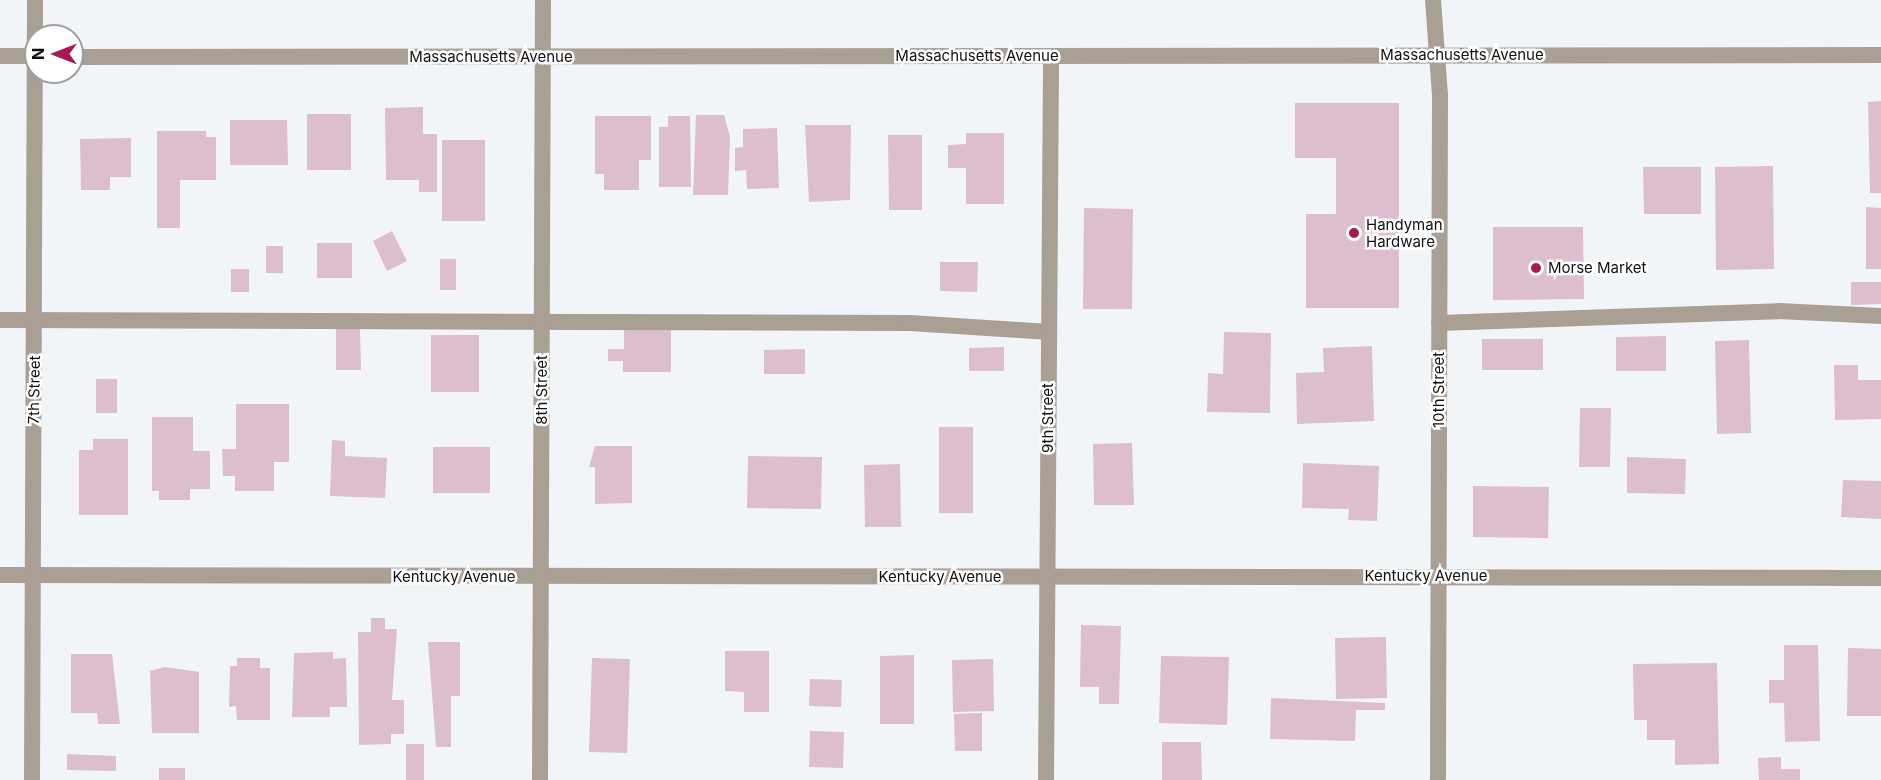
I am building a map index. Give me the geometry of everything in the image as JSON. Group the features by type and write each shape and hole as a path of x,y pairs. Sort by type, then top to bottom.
{"street":[{"name":"7th Street","path":"35,0 35,24"},
{"name":"8th Street","path":"540,780 543,0"},
{"name":"10th Street","path":"1433,0 1437,55 1439,323 1438,780"},
{"path":"0,56 24,57"},
{"name":"9th Street","path":"1046,780 1051,56"},
{"name":"Massachusetts Avenue","path":"84,57 1881,56"},
{"name":"7th Street","path":"32,780 35,84"},
{"path":"1439,323 1768,312 1881,316"},
{"path":"0,320 542,325 910,323 1048,332"},
{"name":"Kentucky Avenue","path":"0,575 542,578 1439,576 1881,578"}],"building":[{"path":"1881,101 1881,193 1870,193 1868,102"},
{"path":"1295,103 1399,103 1399,308 1306,308 1306,214 1336,214 1336,158 1295,158"},
{"path":"423,107 423,134 437,134 437,192 419,192 419,180 386,180 385,108"},
{"path":"307,114 351,114 351,170 307,170"},
{"path":"696,115 724,115 730,137 728,195 693,195"},
{"path":"595,116 651,116 651,160 639,160 639,190 604,190 604,174 595,174"},
{"path":"668,116 690,116 691,187 659,187 659,127 668,127"},
{"path":"230,120 287,120 288,165 230,165"},
{"path":"805,125 851,125 850,200 809,202"},
{"path":"777,128 779,188 747,189 746,170 735,171 735,148 743,147 743,129"},
{"path":"157,131 206,131 206,137 216,137 216,180 180,180 180,228 157,228"},
{"path":"966,133 1004,133 1004,204 966,204 966,168 948,168 948,145 966,144"},
{"path":"888,135 922,135 922,210 889,210"},
{"path":"131,138 131,177 110,177 110,190 81,190 80,139"},
{"path":"442,140 485,140 485,221 442,221"},
{"path":"1773,166 1774,269 1716,270 1715,167"},
{"path":"1643,167 1701,167 1701,214 1644,214"},
{"path":"1866,207 1881,208 1881,269 1866,269"},
{"path":"1084,208 1133,209 1132,309 1083,309"},
{"path":"1493,227 1583,227 1584,299 1493,300"},
{"path":"392,231 407,261 387,271 373,241"},
{"path":"317,243 352,243 352,278 317,278"},
{"path":"266,246 283,246 283,273 266,273"},
{"path":"440,259 456,259 456,290 440,290"},
{"path":"940,262 978,262 977,292 940,291"},
{"path":"231,269 249,269 249,292 231,292"},
{"path":"1851,282 1881,282 1881,304 1851,305"},
{"path":"336,329 360,329 361,370 336,370"},
{"path":"624,329 671,329 671,372 623,372 623,361 608,361 608,349 624,349"},
{"path":"1224,332 1271,333 1270,413 1207,412 1208,373 1223,374"},
{"path":"431,335 479,335 479,392 431,392"},
{"path":"1666,336 1666,371 1616,371 1616,337"},
{"path":"1482,339 1543,339 1543,370 1482,370"},
{"path":"1749,340 1751,433 1717,434 1715,341"},
{"path":"1372,346 1374,421 1297,424 1296,373 1324,372 1323,348"},
{"path":"1004,347 1004,371 969,371 969,348"},
{"path":"805,349 805,374 764,374 764,350"},
{"path":"1834,365 1858,365 1858,380 1881,380 1881,419 1835,420"},
{"path":"96,379 117,379 117,413 96,413"},
{"path":"236,404 289,404 289,462 274,462 274,491 235,491 235,476 223,476 222,449 236,449"},
{"path":"1580,408 1611,408 1610,467 1579,467"},
{"path":"152,417 193,417 193,451 210,451 210,489 190,489 190,500 159,500 159,491 152,491"},
{"path":"939,427 973,427 973,513 939,513"},
{"path":"93,439 128,439 128,515 79,515 79,450 93,450"},
{"path":"332,440 345,441 345,456 387,458 385,498 330,496"},
{"path":"1132,443 1134,505 1094,505 1093,444"},
{"path":"595,446 632,446 632,503 595,504 595,467 589,467"},
{"path":"433,447 490,447 490,493 433,493"},
{"path":"748,456 822,457 821,509 747,508"},
{"path":"1627,457 1686,459 1685,494 1627,493"},
{"path":"1303,463 1379,466 1377,521 1348,520 1349,509 1302,508"},
{"path":"900,464 901,527 865,527 864,465"},
{"path":"1843,480 1881,481 1881,519 1841,517"},
{"path":"1473,486 1549,487 1548,538 1473,537"},
{"path":"371,618 385,618 385,629 397,629 392,700 404,700 404,734 391,734 391,744 359,745 358,632 371,632"},
{"path":"1081,625 1121,626 1119,704 1099,704 1099,687 1080,687"},
{"path":"1386,637 1387,698 1336,699 1335,638"},
{"path":"428,642 460,642 460,696 451,696 451,747 436,747"},
{"path":"1784,645 1818,645 1820,741 1785,742 1784,703 1769,703 1769,680 1784,680"},
{"path":"1848,648 1881,649 1881,716 1847,716"},
{"path":"725,651 769,651 769,712 744,712 744,692 725,691"},
{"path":"333,652 333,659 346,658 347,707 330,707 330,717 292,717 294,653"},
{"path":"71,654 112,654 120,724 98,724 97,713 71,713"},
{"path":"914,655 914,724 880,724 880,656"},
{"path":"1161,656 1229,657 1227,725 1159,723"},
{"path":"237,658 260,658 260,668 270,668 270,720 237,720 236,706 229,707 230,666 237,666"},
{"path":"592,658 630,659 627,753 589,752"},
{"path":"993,659 994,711 953,712 952,660"},
{"path":"1717,663 1719,764 1675,765 1675,740 1647,740 1647,720 1634,720 1633,664"},
{"path":"165,667 199,672 199,733 152,733 150,671"},
{"path":"810,679 842,680 841,707 809,706"},
{"path":"1271,698 1385,703 1385,710 1356,710 1355,741 1270,739"},
{"path":"982,713 982,751 955,751 954,714"},
{"path":"810,731 844,732 843,768 809,767"},
{"path":"1162,742 1201,742 1202,780 1162,780"},
{"path":"406,744 424,744 424,780 406,780"},
{"path":"67,754 116,756 116,771 67,770"},
{"path":"1781,757 1781,769 1800,769 1800,780 1759,780 1758,758"},
{"path":"159,768 185,768 185,780 159,780"}],"place":[{"name":"Handyman Hardware","path":"1354,233"},
{"name":"Morse Market","path":"1536,268"}]}
